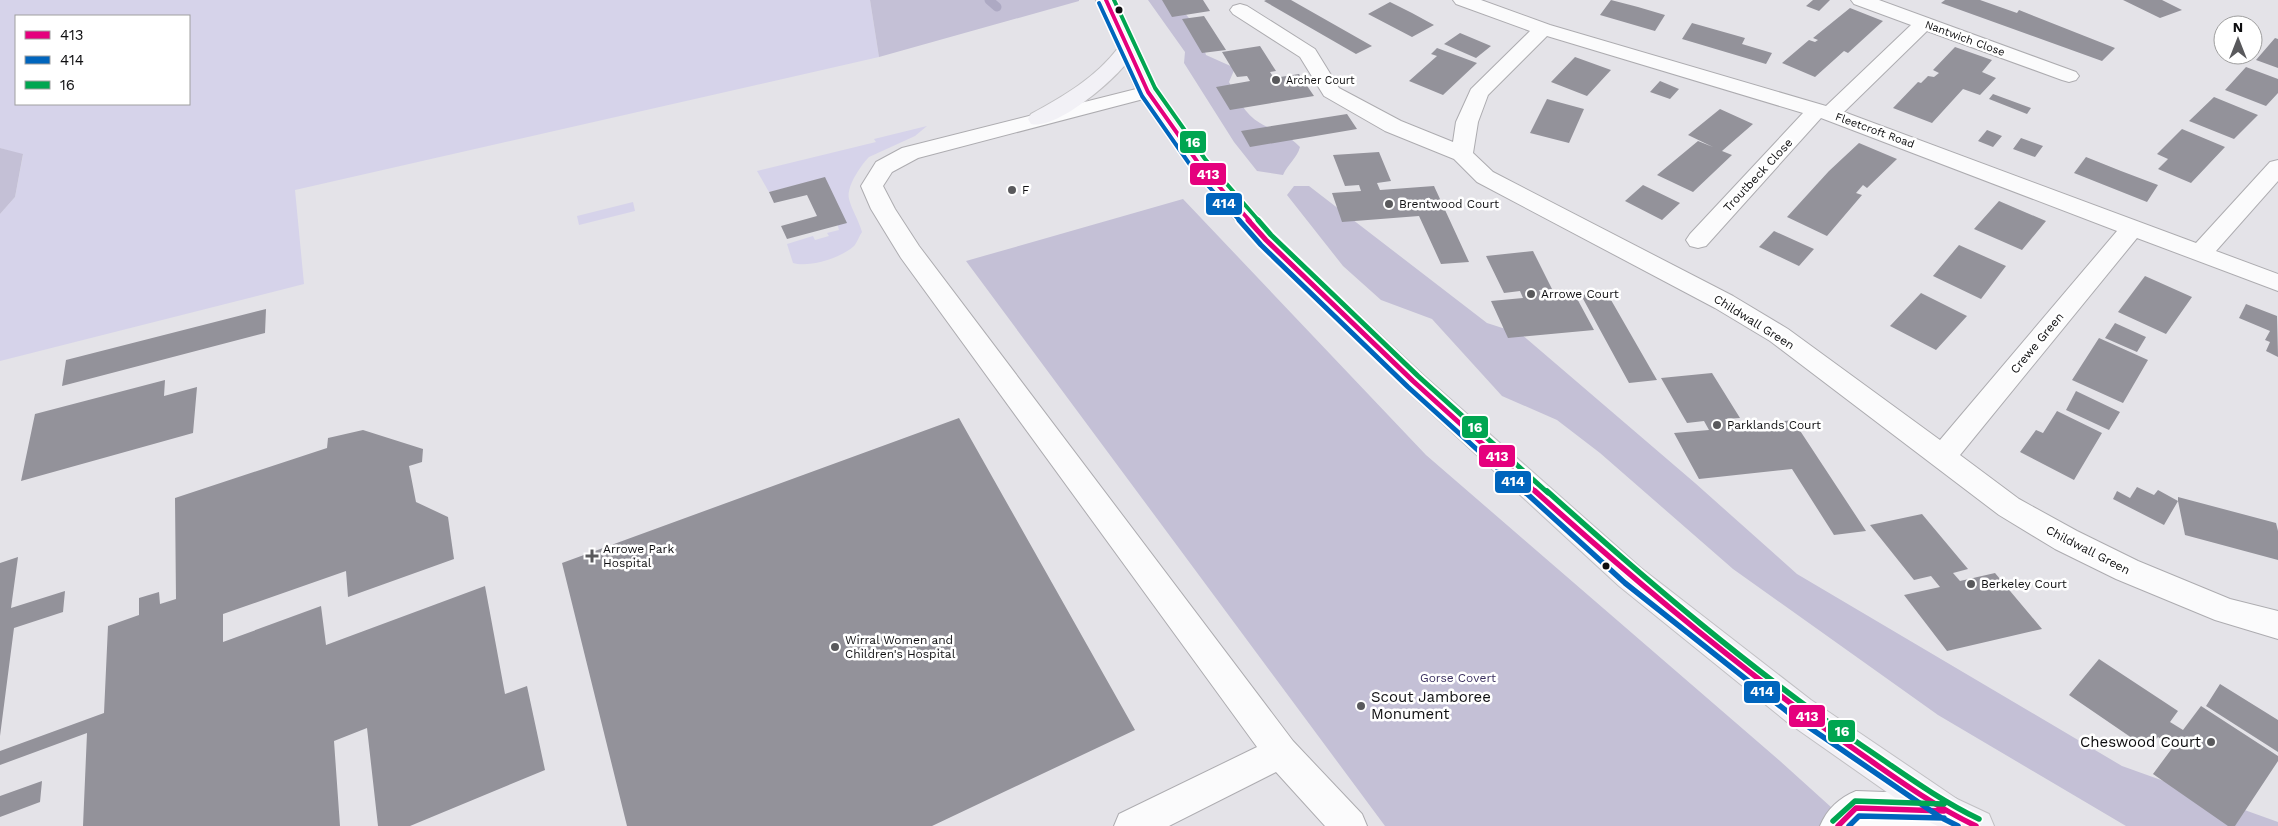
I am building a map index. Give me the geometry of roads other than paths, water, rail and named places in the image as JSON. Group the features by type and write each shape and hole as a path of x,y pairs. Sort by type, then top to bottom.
{"main road":[{"path":"1106,0 1148,92 1199,164 1266,240 1434,401 1630,577 1799,711 1948,818 1976,826"},
{"path":"1039,119 1100,82 1114,68 1128,48"}],"street":[{"name":"Fleetcroft Road","path":"1464,0 1543,29 1824,112 2202,252 2278,283"},
{"name":"Nantwich Close","path":"1861,0 2069,76"},
{"name":"Childwall Green","path":"1240,10 1308,53 1331,92 1394,126 1462,154 1485,177 1724,302 1779,335 2009,507 2066,540 2127,570 2226,611 2278,626"},
{"name":"Troutbeck Close","path":"1698,240 1824,112 1924,23"},
{"path":"1462,154 1467,122 1478,93 1543,29"},
{"path":"1148,92 910,153 884,167 872,186 883,209 910,252 1281,752 1349,826"},
{"path":"2202,252 2278,167"},
{"name":"Crewe Green","path":"1942,458 2133,227"},
{"path":"1132,826 1281,752"},
{"path":"1838,826 1856,808 1948,818"}],"waterway":[{"path":"989,0 997,7"}],"place":[{"name":"Archer Court","path":"1276,80"},
{"name":"F","path":"1012,190"},
{"name":"Brentwood Court","path":"1389,204"},
{"name":"Arrowe Court","path":"1531,294"},
{"name":"Parklands Court","path":"1717,425"},
{"name":"Arrowe Park Hospital","path":"592,556"},
{"name":"Berkeley Court","path":"1971,584"},
{"name":"Wirral Women and Children's Hospital","path":"835,647"},
{"name":"Scout Jamboree Monument","path":"1361,706"},
{"name":"Cheswood Court","path":"2211,742"}],"park label":[{"name":"Gorse Covert","path":"1458,678"}]}
